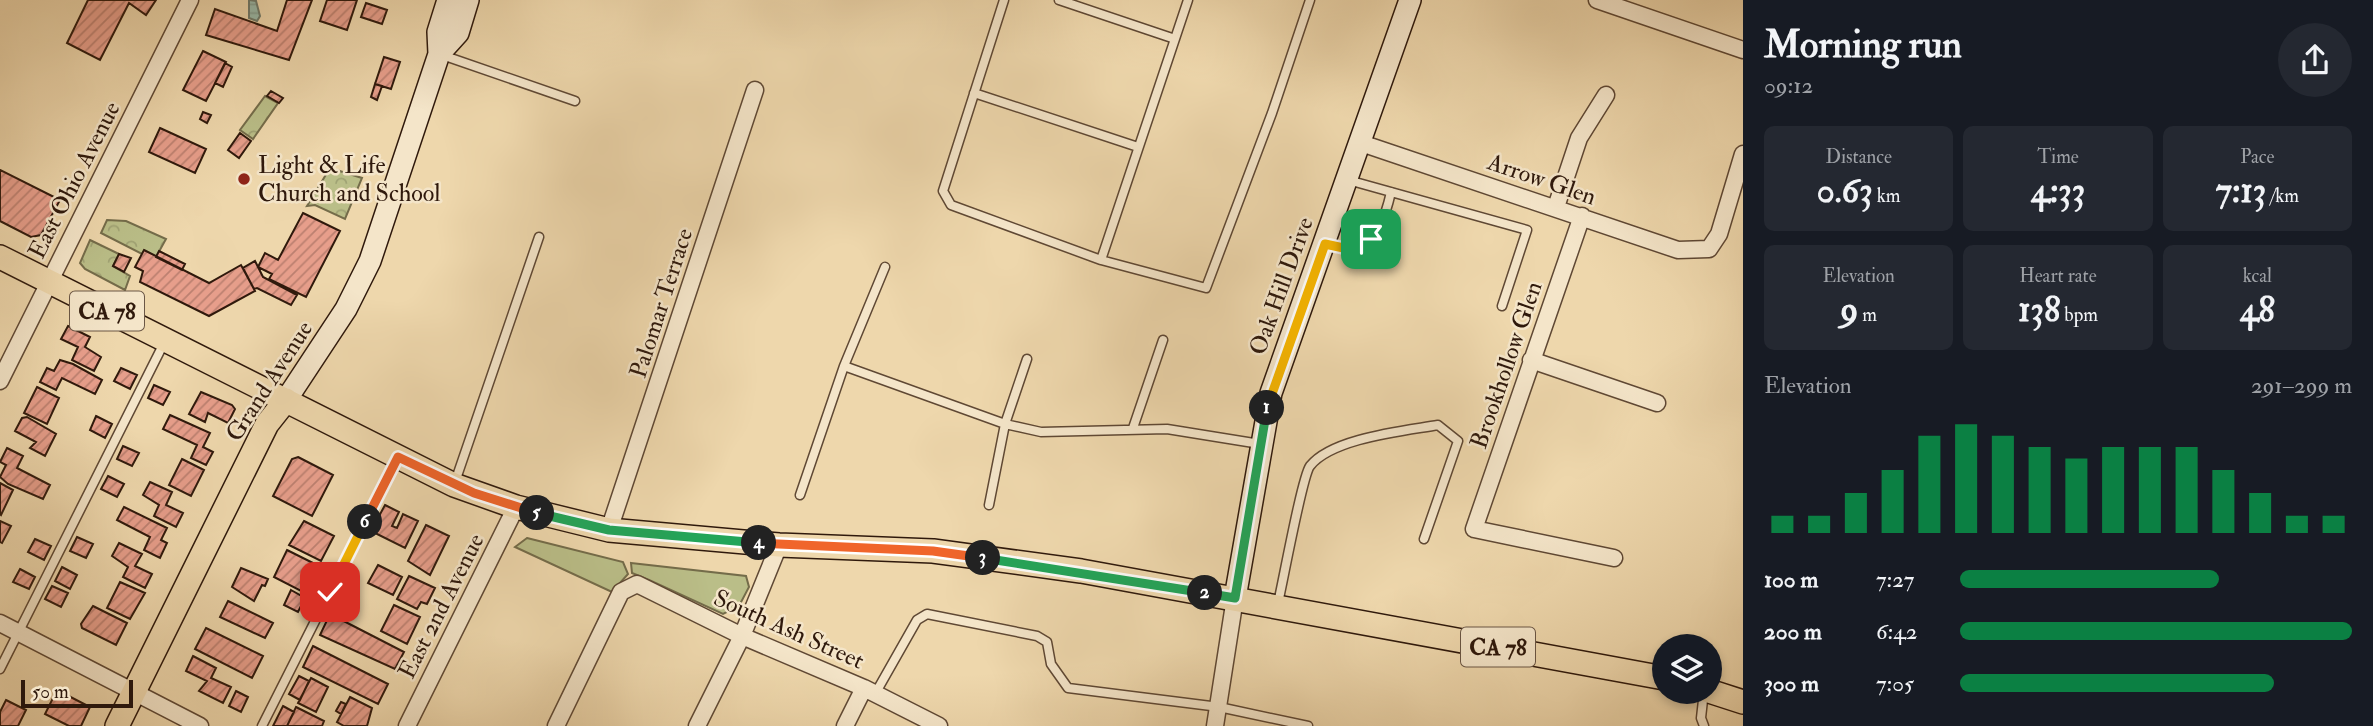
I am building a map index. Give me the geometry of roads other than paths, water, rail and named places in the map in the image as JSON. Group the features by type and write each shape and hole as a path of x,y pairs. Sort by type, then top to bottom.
{"main road":[{"name":"CA 78","path":"0,257 454,485 516,507 609,530 779,545 933,551 1081,571 1652,676"},
{"name":"Grand Avenue","path":"117,726 267,424 286,400"},
{"path":"1722,696 1743,702"}],"street":[{"name":"East Ohio Avenue","path":"0,381 190,0"},
{"name":"Grand Avenue","path":"286,400 346,309 370,261 439,54 438,32 448,0"},
{"name":"Grand Avenue","path":"439,54 458,33 468,0"},
{"name":"Oak Hill Drive","path":"1235,598 1270,393 1410,0"},
{"path":"1597,0 1743,50"},
{"name":"Palomar Terrace","path":"609,530 755,90"},
{"path":"1556,207 1579,138 1606,95"},
{"name":"Arrow Glen","path":"1361,143 1678,250 1709,249 1719,234 1743,154"},
{"name":"Brookhollow Glen","path":"1582,216 1474,530 1614,558"},
{"path":"1531,360 1657,403"},
{"name":"East 2nd Avenue","path":"407,726 516,507"},
{"path":"697,726 742,636 779,545"},
{"name":"South Ash Street","path":"556,726 621,592 629,586 642,585 742,636 870,691 939,726"},
{"path":"1215,726 1235,598"},
{"path":"0,624 200,726"},
{"path":"845,726 870,691"}],"lane":[{"path":"1004,0 943,191 951,205 1101,260 1206,288 1272,113 1310,0"},
{"path":"1059,0 1175,39"},
{"path":"1101,260 1188,0"},
{"path":"439,54 575,100"},
{"path":"974,93 1138,147"},
{"path":"1348,180 1527,230 1502,306"},
{"path":"1325,244 1353,250 1359,248 1381,227 1391,192"},
{"path":"454,485 539,237"},
{"path":"800,495 844,366 885,267"},
{"path":"0,669 165,340"},
{"path":"1133,428 1163,340"},
{"path":"989,505 1005,424 1027,359"},
{"path":"844,366 1005,424 1041,432 1088,433 1133,428 1167,429 1260,444"},
{"path":"1277,606 1309,467 1328,450 1386,434 1438,425 1458,441 1424,539"},
{"path":"262,726 398,457"},
{"path":"870,691 886,676 917,620 927,614 1037,636 1047,642 1051,664 1068,688 1219,707 1308,726"},
{"path":"1704,704 1701,718 1704,726"}],"place":[{"name":"Light & Life Church and School","path":"244,179"}]}
